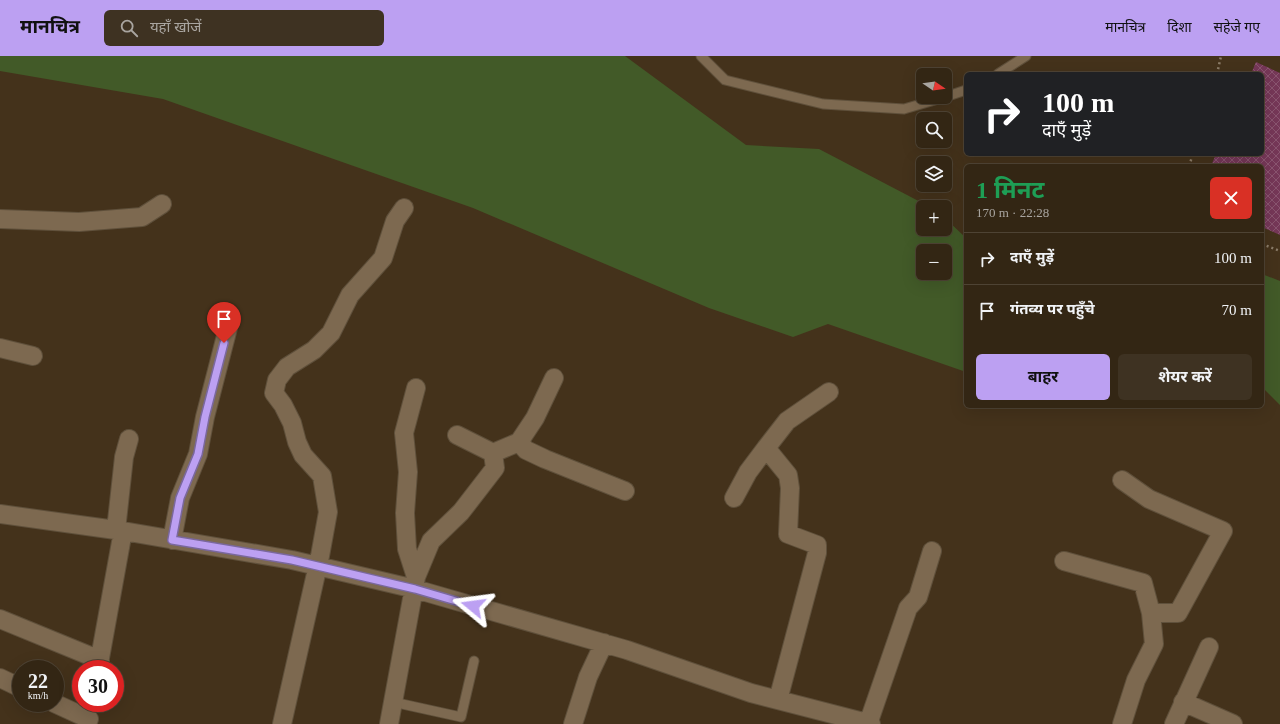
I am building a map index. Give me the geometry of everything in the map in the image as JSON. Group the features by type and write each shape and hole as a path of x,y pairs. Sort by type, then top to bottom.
{"street":[{"path":"0,219 79,222 142,218 162,204"},
{"path":"282,724 318,567 328,512 322,476 304,455 297,442 292,424 283,405 274,393 275,386 277,380 287,367 314,350 331,333 350,295 383,258 395,221 404,208"},
{"path":"172,540 180,498 198,454 205,417 228,328"},
{"path":"0,348 33,356"},
{"path":"493,453 519,442 534,418 554,378"},
{"path":"415,583 407,549 405,513 408,472 404,433 416,388"},
{"path":"734,498 748,472 787,421 829,392"},
{"path":"457,434 493,453"},
{"path":"100,660 120,531 124,457 129,439"},
{"path":"519,442 526,450 545,459 625,491"},
{"path":"766,448 788,475 790,488 788,534 816,545 817,553 778,700"},
{"path":"389,724 415,583 431,541 461,512 495,468 493,453"},
{"path":"1122,480 1149,499 1223,531 1178,613 1150,613"},
{"path":"0,514 120,531 292,560 318,567 415,583 604,643 751,693 869,724 908,608 918,597 932,551"},
{"path":"1064,561 1143,583 1150,613 1154,644 1136,680 1122,724"},
{"path":"0,619 88,660"},
{"path":"573,724 588,677 604,643"},
{"path":"1174,724 1209,647"},
{"path":"0,678 12,684"},
{"path":"1183,702 1233,724"},
{"path":"64,706 89,715"}],"lane":[{"path":"701,56 725,80 823,104 904,109 921,104"},
{"path":"1001,72 1026,56"},
{"path":"952,95 964,91"},
{"path":"393,702 461,717 474,661"}],"path":[{"path":"1218,72 1222,56"},
{"path":"1264,245 1280,251"}],"green space":[{"path":"0,56 625,56 746,145 819,149 917,200 916,236 952,236 952,225 964,236 964,371 828,324 793,337 709,308 473,208 163,99 0,71"},
{"path":"1264,275 1280,281 1280,405 1264,389"}],"building":[{"path":"1256,62 1280,73 1280,235 1264,228 1264,164 1212,164 1215,156 1264,156 1264,72 1252,72"}],"route":[{"path":"224,343 205,417 198,454 180,498 172,540 292,560 415,589 473,606"}]}
